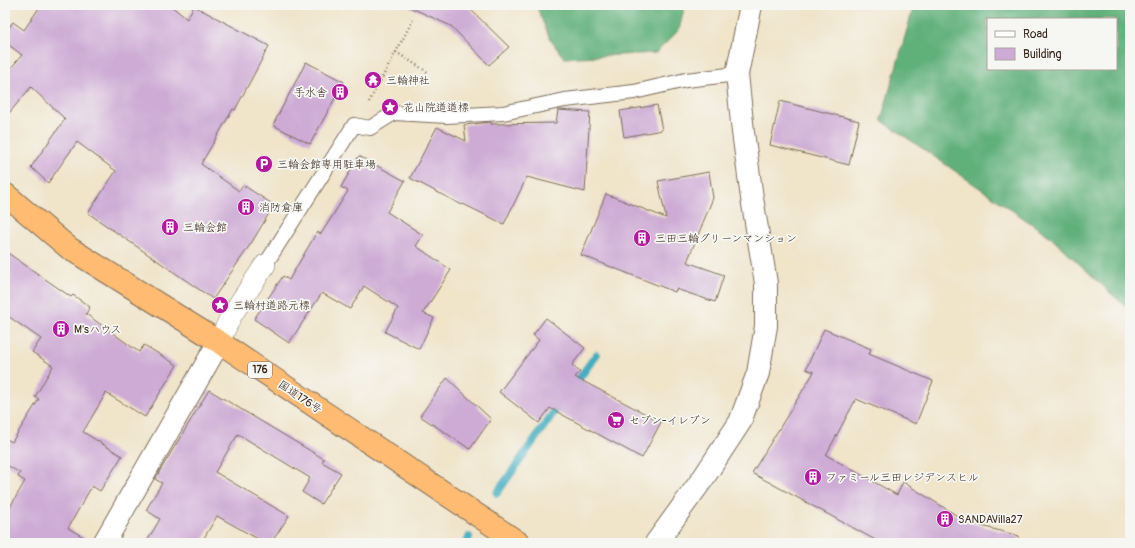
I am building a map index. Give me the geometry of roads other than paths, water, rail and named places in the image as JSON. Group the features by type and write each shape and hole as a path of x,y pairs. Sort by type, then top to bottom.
{"highway":[{"name":"国道176号","path":"5,194 69,248 219,342 519,543"}],"street":[{"path":"656,543 704,477 740,422 758,373 766,326 766,283 752,198 737,74 751,5"},
{"path":"108,542 219,342 231,316 265,265"}],"lane":[{"path":"265,265 354,125 370,128 394,113 447,116 503,113 565,100 634,92 686,80 737,74"}],"waterway":[{"path":"573,387 596,355"},
{"path":"497,493 561,402"},
{"path":"467,543 469,537"}],"place":[{"name":"三輪神社","path":"373,80"},
{"name":"手水舎","path":"340,92"},
{"name":"花山院道道標","path":"390,107"},
{"name":"三輪会館専用駐車場","path":"264,164"},
{"name":"消防倉庫","path":"246,207"},
{"name":"三輪会館","path":"170,227"},
{"name":"三田三輪グリーンマンション","path":"642,238"},
{"name":"三輪村道路元標","path":"220,305"},
{"name":"M'sハウス","path":"61,329"},
{"name":"セブン-イレブン","path":"616,420"},
{"name":"ファミール三田レジデンスヒル","path":"813,477"},
{"name":"SANDAVilla27","path":"945,519"}]}
